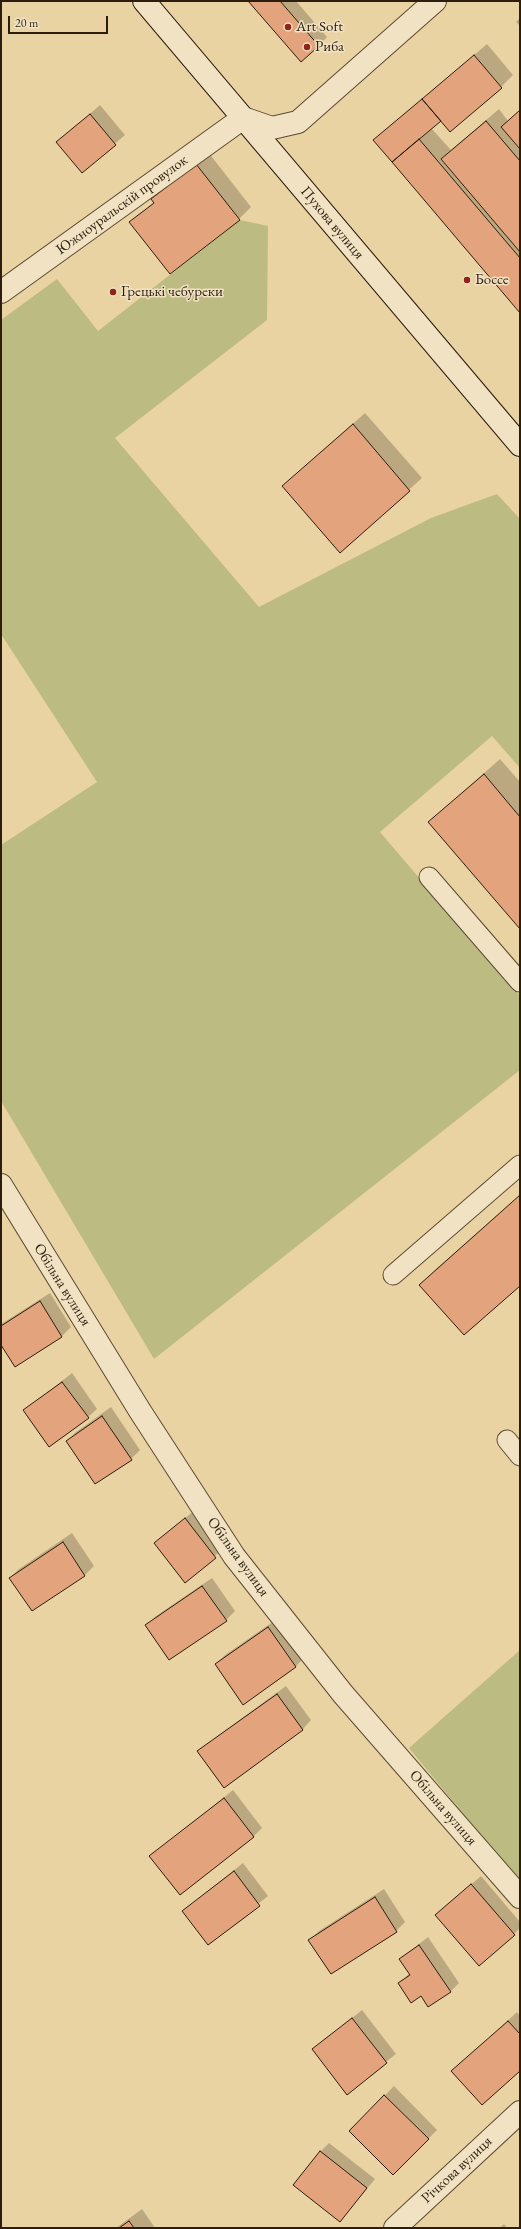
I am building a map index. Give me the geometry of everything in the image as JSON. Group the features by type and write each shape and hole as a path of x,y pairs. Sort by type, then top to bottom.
{"street":[{"name":"Пухова вулиця","path":"144,1 520,445"},
{"path":"242,118 272,128 298,122 434,1"},
{"name":"Южноуральскій провулок","path":"1,292 242,118"},
{"name":"Обільна вулиця","path":"1,1185 140,1411 234,1556 343,1694 520,1897"},
{"name":"Річкова вулиця","path":"395,2228 520,2112"}],"lane":[{"path":"429,877 520,982"},
{"path":"393,1275 520,1165"},
{"path":"507,1440 520,1456"}],"green space":[{"path":"240,220 268,226 267,320 115,438 259,607 431,518 497,494 520,519 520,768 492,736 380,832 520,996 520,1070 154,1359 1,1101 1,845 97,782 1,634 1,320 57,279 98,331"},
{"path":"520,1650 520,1883 409,1748"}],"building":[{"path":"248,1 280,1 319,46 301,62"},
{"path":"474,55 502,88 450,132 422,99"},
{"path":"422,99 441,121 392,162 373,140"},
{"path":"520,110 520,149 501,127"},
{"path":"90,114 116,145 82,173 56,142"},
{"path":"486,121 520,161 520,252 441,159"},
{"path":"419,139 520,258 520,313 392,162"},
{"path":"196,164 240,220 170,274 129,222 154,203 151,199"},
{"path":"353,424 410,491 340,553 282,486"},
{"path":"484,774 520,817 520,929 428,822"},
{"path":"520,1195 520,1286 464,1335 419,1285"},
{"path":"40,1301 62,1337 15,1367 1,1345 1,1326"},
{"path":"62,1382 89,1418 49,1447 23,1410"},
{"path":"102,1416 132,1460 95,1484 66,1441"},
{"path":"185,1518 216,1558 185,1583 154,1543"},
{"path":"63,1542 85,1576 32,1611 9,1578"},
{"path":"202,1586 227,1621 169,1660 145,1625"},
{"path":"268,1627 296,1667 243,1705 215,1664"},
{"path":"277,1694 303,1730 224,1788 197,1751"},
{"path":"224,1798 254,1837 180,1895 149,1856"},
{"path":"234,1871 260,1906 208,1945 182,1911"},
{"path":"471,1884 515,1935 479,1966 435,1915"},
{"path":"375,1897 397,1932 331,1974 308,1940"},
{"path":"419,1945 451,1992 428,2007 421,1996 411,2003 398,1983 410,1975 399,1959"},
{"path":"352,2018 387,2063 347,2095 312,2049"},
{"path":"508,2021 520,2034 520,2071 482,2105 451,2071"},
{"path":"384,2095 429,2139 393,2175 349,2131"},
{"path":"320,2151 367,2188 340,2222 293,2185"},
{"path":"129,2221 134,2228 119,2228"}],"place":[{"name":"Art Soft","path":"288,27"},
{"name":"Риба","path":"307,47"},
{"name":"Боссе","path":"467,280"},
{"name":"Грецькі чебуреки","path":"113,292"}]}
